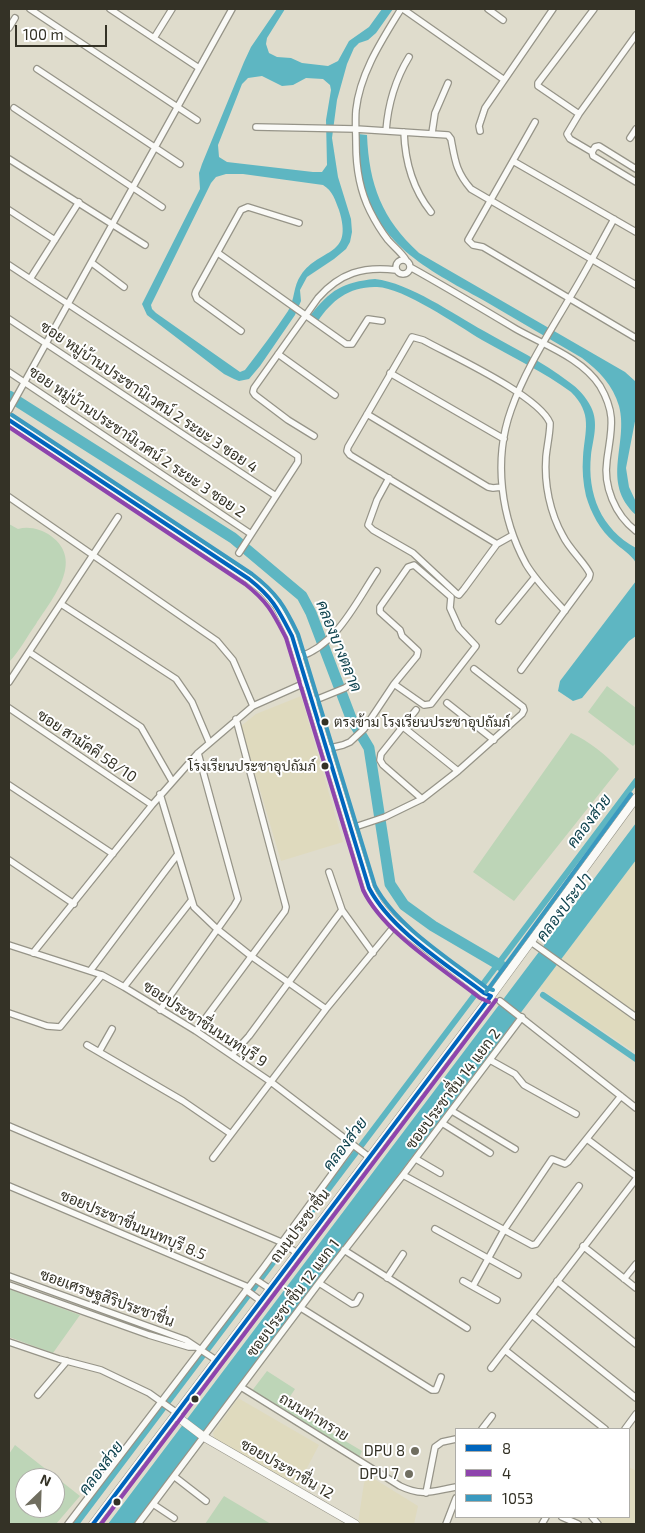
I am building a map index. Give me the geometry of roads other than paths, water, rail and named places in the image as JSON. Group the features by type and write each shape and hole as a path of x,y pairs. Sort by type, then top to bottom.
{"main road":[{"path":"9,420 230,566 264,591 277,606 287,623 299,657 369,888 379,906 396,924 472,984 488,994"},
{"name":"ถนนประชาชื่น","path":"93,1524 177,1416 258,1299 488,994 535,944 636,798"},
{"name":"ซอยประชาชื่น 12","path":"177,1416 204,1437 355,1524"}],"street":[{"path":"30,9 198,120"},
{"path":"110,9 199,68"},
{"path":"154,38 172,9"},
{"path":"10,407 232,9"},
{"path":"503,80 402,9 381,41 364,77 356,109 357,169 369,209 380,229 410,264 410,267 582,366 592,374 606,397 610,408 612,432 606,471 609,490 621,514 636,531"},
{"path":"488,9 503,20"},
{"path":"480,131 479,126 483,113 503,80 552,9"},
{"path":"578,114 538,86 538,83 594,9"},
{"path":"9,28 15,18"},
{"path":"636,35 578,114 568,131 568,138 592,152 593,156 636,182"},
{"path":"386,131 389,106 396,83 409,57"},
{"path":"37,69 180,164"},
{"path":"432,133 435,113 448,83"},
{"path":"14,108 162,207"},
{"path":"535,122 468,240 473,245 483,247 636,338"},
{"path":"256,127 356,129 448,135 451,139 454,160 460,176 471,189 636,285"},
{"path":"630,138 636,128"},
{"path":"404,132 405,149 410,172 418,194 431,212"},
{"path":"592,152 595,147 599,146 636,170"},
{"path":"9,159 145,245"},
{"path":"513,161 636,232"},
{"path":"30,279 79,202"},
{"path":"241,331 195,297 196,291 240,212 244,209 248,207 299,223"},
{"path":"9,210 55,240"},
{"path":"565,611 534,577 513,535 507,518 502,487 502,452 510,411 529,368 614,219"},
{"path":"218,253 349,345 352,344 368,319 382,321"},
{"path":"396,270 396,263 399,260 406,260"},
{"path":"92,262 124,286"},
{"path":"9,265 298,456 298,462 239,553"},
{"path":"314,436 288,420 253,392 254,388 328,287 342,277 368,269 396,270 400,274 405,274 410,267"},
{"name":"ซอย หมู่บ้านประชานิเวศน์ 2 ระยะ 3 ซอย 4","path":"9,319 276,496"},
{"path":"497,544 350,455 347,451 412,337 423,340 518,392 544,413 550,422 546,465 551,506 556,523 564,539 590,574 589,578 521,670"},
{"path":"278,354 335,395"},
{"name":"ซอย หมู่บ้านประชานิเวศน์ 2 ระยะ 3 ซอย 2","path":"9,372 251,534"},
{"path":"390,373 504,438"},
{"path":"367,414 488,486 493,488 502,487"},
{"path":"389,478 368,521 369,527 412,553 457,594 464,589 497,544 513,535"},
{"path":"9,497 94,554 217,641 233,660 253,706"},
{"path":"9,682 118,518"},
{"path":"326,749 350,742 364,729 394,684 417,656 418,651 402,636 400,630 380,612 380,607 408,567 414,564 451,597 450,608 459,628 476,646 431,704 424,705 394,684"},
{"path":"299,657 311,653 328,641 339,629 377,571"},
{"path":"499,621 534,577"},
{"path":"61,604 176,680 192,702 209,742"},
{"path":"29,652 142,727 172,781"},
{"path":"358,826 422,800 522,714 523,707 474,669"},
{"path":"34,953 160,794 209,742 253,706 307,682"},
{"path":"313,701 345,688 354,682"},
{"path":"447,703 494,740"},
{"name":"ซอย สามัคคี 58/10","path":"9,708 152,804"},
{"path":"416,710 381,754 380,760 383,765 422,800"},
{"path":"196,1031 285,911 286,907 236,719"},
{"path":"402,726 458,771"},
{"path":"160,1010 238,899 198,753"},
{"path":"9,784 113,854"},
{"path":"160,794 194,907 217,929 251,956 326,1010"},
{"path":"90,971 178,854"},
{"path":"9,860 74,904"},
{"path":"328,872 342,910 373,952"},
{"path":"124,987 191,901"},
{"path":"232,1055 249,1036 342,910"},
{"path":"213,1158 326,1010 396,924"},
{"path":"535,944 636,1018"},
{"name":"ซอยประชาชื่นนนทบุรี 9","path":"9,945 102,975 124,987 196,1031 272,1082 366,1155"},
{"path":"9,1013 47,1026 60,1027 102,975"},
{"path":"500,1001 636,1108"},
{"name":"ซอยประชาชื่น 14 แยก 2","path":"403,1175 521,1017"},
{"path":"99,1052 112,1029"},
{"path":"87,1045 183,1101 231,1134"},
{"path":"490,1060 515,1074 524,1085 576,1114"},
{"path":"473,1286 504,1230 552,1159 565,1164 621,1096"},
{"path":"452,1111 515,1149"},
{"path":"442,1123 490,1152"},
{"path":"9,1126 282,1243 294,1252"},
{"path":"491,1368 636,1178 587,1139"},
{"path":"68,1524 162,1402 200,1349 256,1279 354,1146"},
{"path":"416,1159 440,1172"},
{"path":"403,1175 529,1243 536,1244 579,1186"},
{"name":"ซอยประชาชื่น 12 แยก 1","path":"138,1524 344,1250 403,1175"},
{"name":"ซอยประชาชื่นนนทบุรี 8.5","path":"9,1186 247,1290 258,1299"},
{"path":"435,1229 489,1257 518,1275"},
{"path":"584,1246 636,1288"},
{"path":"344,1250 467,1328"},
{"path":"387,1278 403,1254"},
{"path":"624,1279 636,1264"},
{"name":"ซอยเศรษฐสิริประชาชื่น","path":"9,1276 186,1340 216,1360"},
{"path":"256,1279 267,1287"},
{"path":"463,1281 497,1300"},
{"path":"557,1281 636,1344"},
{"path":"319,1283 352,1304 356,1303 360,1296"},
{"name":"ซอยเศรษฐสิริประชาชื่น","path":"9,1285 149,1335 200,1349"},
{"path":"301,1308 432,1390 436,1390 441,1377"},
{"path":"532,1315 636,1398"},
{"path":"9,1342 101,1370 136,1386 162,1402 177,1416"},
{"path":"505,1350 604,1428"},
{"path":"38,1395 67,1361"},
{"name":"ถนนท่าทราย","path":"241,1387 412,1492 426,1493 455,1487"},
{"path":"626,1428 636,1414"},
{"path":"483,1428 492,1416"},
{"path":"426,1493 435,1447 442,1442 455,1439"},
{"path":"175,1477 206,1501"},
{"path":"446,1524 455,1501"},
{"path":"153,1504 174,1518"},
{"path":"564,1518 578,1524"}],"water":[{"path":"277,9 285,9 267,38 266,44 269,53 277,57 291,58 302,63 328,66 338,61 349,41 369,27 382,9 393,9 376,33 354,48 347,64 337,100 332,138 338,177 351,219 352,232 350,242 346,249 334,259 307,277 300,290 301,301 295,315 249,379 239,381 224,374 147,315 142,304 200,189 199,173 202,164 251,47","holes":["262,76 282,86 293,85 306,78 323,79 330,85 331,90 326,120 327,165 322,172 227,162 219,157 218,145 242,84 248,78","226,174 243,174 323,185 333,196 339,210 342,225 342,236 339,244 309,266 301,275 288,311 245,370 240,372 156,313 151,305 211,183 216,177"]},
{"path":"358,134 367,135 371,170 380,200 387,214 406,240 419,253 625,372 635,381 636,416 626,468 629,487 636,502 636,515 625,502 617,476 621,420 619,406 609,385 600,373 582,358 423,265 390,236 377,218 367,197 361,173"},
{"path":"375,279 402,286 431,300 549,368 582,393 591,407 595,419 590,469 594,497 605,521 624,540 636,548 636,563 604,532 593,515 588,502 583,472 586,430 585,415 578,400 571,392 539,371 482,340 430,308 388,289 367,287 358,289 336,301 323,313 318,321 310,316 324,300 338,289 354,282"},
{"path":"636,581 636,636 629,641 582,698 573,701 558,691 560,681"},
{"path":"636,823 636,860 135,1524 108,1524"}],"waterway":[{"name":"คลองบางตลาด","path":"9,396 233,538 302,596 311,613 351,718 369,748 390,884 404,905 433,926 503,967"},
{"name":"คลองส่วย","path":"76,1524 636,781"},
{"name":"คลองบางตลาด","path":"543,995 636,1059"}],"place":[{"name":"ตรงข้าม โรงเรียนประชาอุปถัมภ์","path":"325,722"},
{"name":"โรงเรียนประชาอุปถัมภ์","path":"325,766"},
{"name":"DPU 8","path":"415,1451"},
{"name":"DPU 7","path":"409,1474"}],"water label":[{"name":"คลองประปา","path":"564,907"}]}
